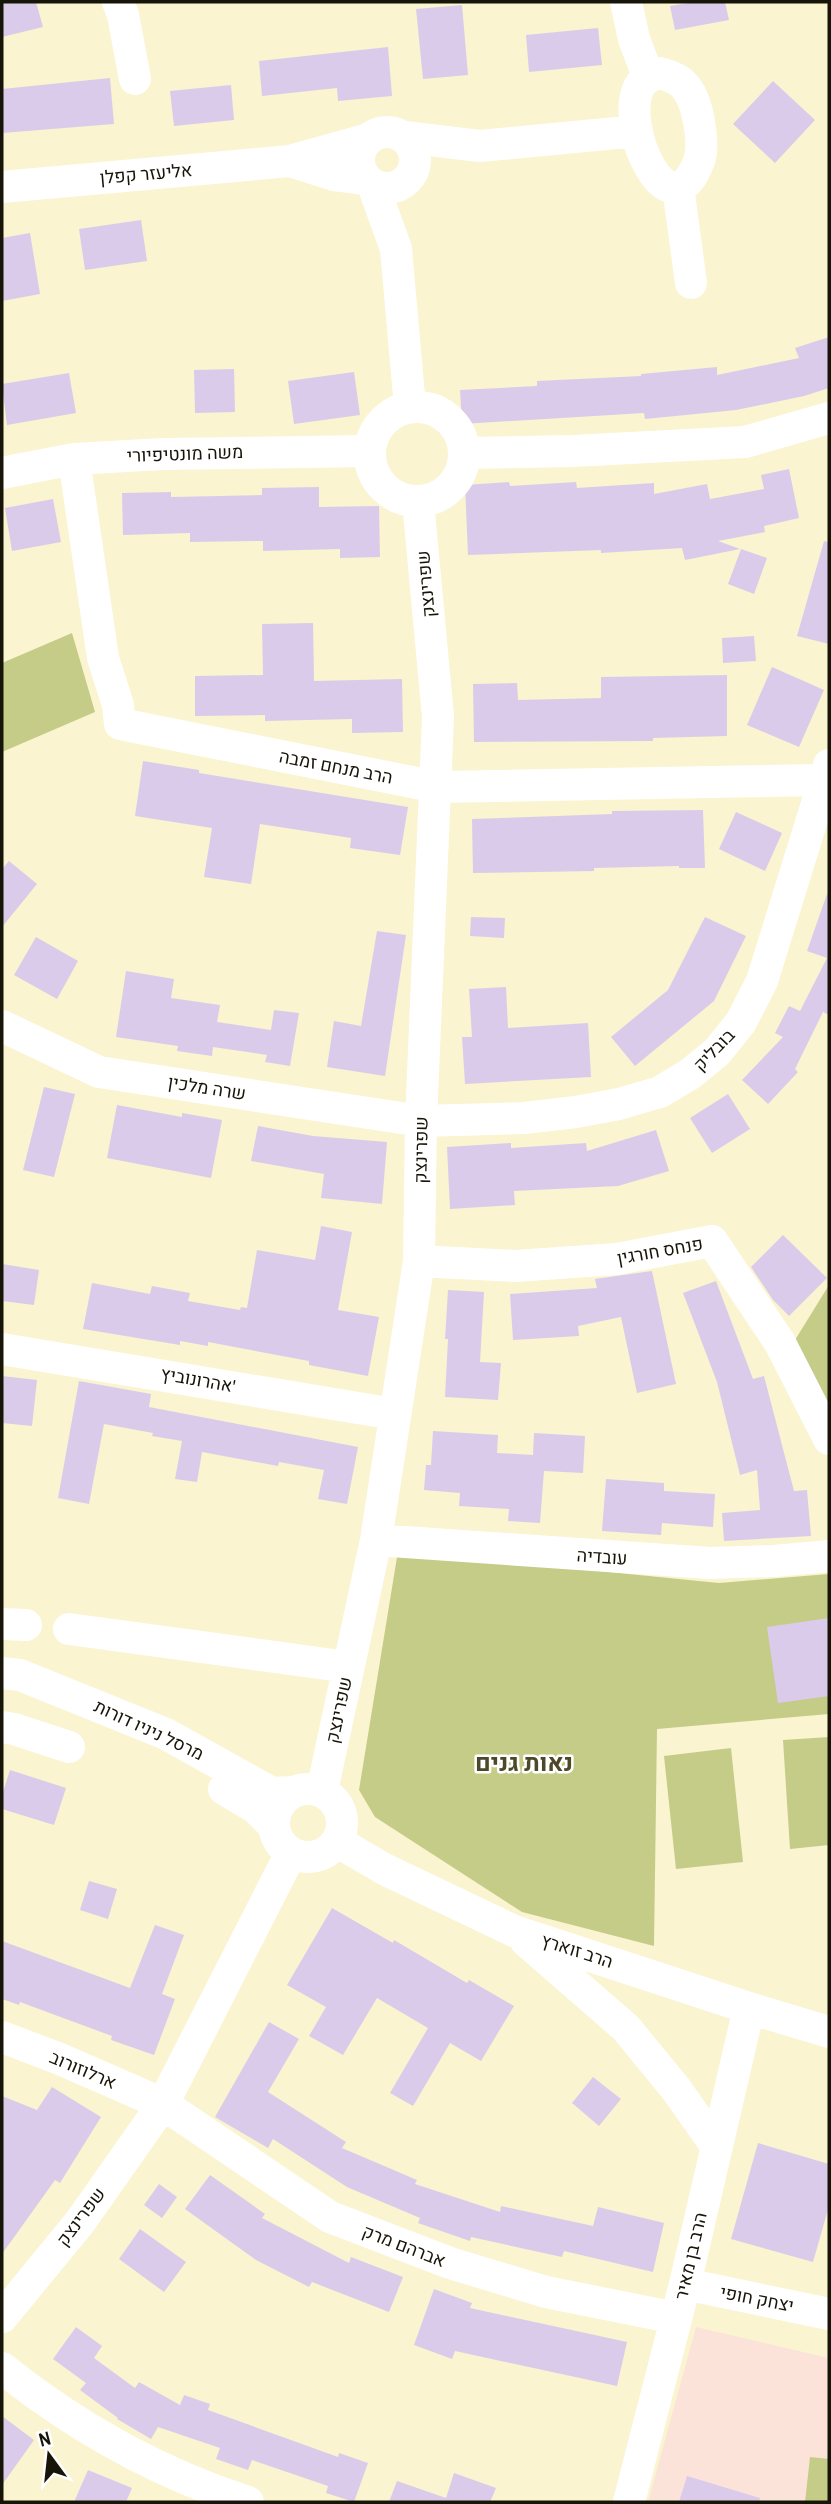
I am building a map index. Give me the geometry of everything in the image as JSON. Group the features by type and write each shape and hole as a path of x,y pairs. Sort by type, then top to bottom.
{"street":[{"path":"118,2 135,79"},
{"path":"626,2 634,39 648,76"},
{"path":"660,73 674,77 687,88 695,107 701,156 694,175 678,187 668,186 653,175 644,160 637,131 636,107 639,88 648,76 660,73"},
{"path":"410,407 396,250 370,182 361,172 359,155 369,139 386,132 404,137 480,146 637,131"},
{"path":"396,250 406,211 415,152 404,137"},
{"name":"אליעזר קפלן","path":"2,187 290,161 369,139"},
{"path":"370,182 390,188 410,175 480,146"},
{"name":"אליעזר קפלן","path":"290,161 334,175 370,182"},
{"path":"678,187 691,283"},
{"path":"410,407 426,407 441,413 453,424 461,438 464,453 462,468 456,481 445,492 432,499 403,499 388,492 377,481 371,467 369,451 373,436 382,422 394,412 410,407"},
{"path":"464,453 573,451 745,442 829,418"},
{"name":"משה מונטיפיורי","path":"2,473 74,459 162,454 369,451"},
{"name":"הרב מנחם זמבה","path":"74,459 103,659 118,705 120,724 437,788 826,772"},
{"name":"שפרינצק","path":"307,1791 348,1667 376,1539 419,1261 421,1121 438,717 418,501"},
{"name":"בובליק","path":"421,1121 524,1118 619,1104 660,1092 708,1060 741,1022 762,981 826,772"},
{"name":"שרה מלכין","path":"2,1026 99,1072 421,1121"},
{"name":"פנחס חורגין","path":"419,1261 515,1266 566,1263 617,1259 712,1241 780,1343 829,1439"},
{"name":"אהרונוביץ'","path":"2,1349 394,1414"},
{"name":"עובדיה","path":"376,1539 710,1563 829,1556"},
{"path":"69,1629 348,1667"},
{"name":"מרסל ניניו דורות","path":"2,1673 20,1675 166,1734 272,1793 307,1791"},
{"name":"מרסל ניניו דורות","path":"2,1693 18,1695 179,1762 256,1808 274,1826"},
{"path":"2,1727 13,1728 69,1747"},
{"path":"307,1791 332,1798 343,1818 338,1842 329,1851 317,1856 303,1857 282,1846 274,1826 278,1806 307,1791"},
{"name":"הרב זוארץ","path":"338,1842 384,1869 514,1931 829,2032"},
{"name":"שפרינצק","path":"2,2317 80,2222 163,2104 291,1853"},
{"path":"514,1931 626,2028 676,2089 717,2147"},
{"name":"הרב בן מאיר","path":"629,2502 685,2284 749,2008"},
{"name":"ארלוזורוב","path":"2,2038 163,2104"},
{"name":"אברהם מרק","path":"163,2104 330,2217 450,2263 546,2292 676,2318"},
{"name":"יצחק חופי","path":"685,2284 829,2314"},
{"path":"2,2368 90,2431 134,2455 206,2488 248,2502"}],"shaded area":[{"path":"696,2327 829,2358 829,2502 648,2502"}],"green space":[{"path":"72,633 95,712 2,752 2,663"},
{"path":"829,1285 829,1408 795,1340"},
{"path":"398,1551 719,1583 829,1574 829,1714 657,1729 654,1946 522,1912 375,1817 359,1790"},
{"path":"829,1737 829,1845 790,1849 783,1740"},
{"path":"731,1748 743,1862 676,1869 664,1756"},
{"path":"810,2457 829,2459 829,2502 805,2502"}],"building":[{"path":"2,2 36,2 43,27 2,37"},
{"path":"695,2 725,2 729,20 675,30 670,6"},
{"path":"462,5 468,75 423,79 416,9"},
{"path":"598,28 602,65 529,72 526,35"},
{"path":"388,47 392,96 338,101 337,88 262,96 259,61"},
{"path":"110,78 114,124 2,133 2,89"},
{"path":"773,81 815,120 775,163 733,124"},
{"path":"231,85 234,120 174,126 170,91"},
{"path":"141,220 147,261 85,270 79,229"},
{"path":"30,233 40,294 2,301 2,238"},
{"path":"829,337 829,388 804,396 736,410 645,419 644,413 462,424 460,390 537,386 537,381 641,376 717,367 717,375 799,358 795,348"},
{"path":"234,369 235,412 195,413 194,370"},
{"path":"354,372 360,415 294,424 288,381"},
{"path":"69,373 76,413 7,425 2,384"},
{"path":"789,469 799,518 764,526 765,532 718,541 740,549 685,560 682,548 601,553 601,550 468,555 465,485 509,482 510,486 576,482 577,488 654,483 654,494 707,484 710,499 764,489 761,475"},
{"path":"319,487 319,507 379,506 380,557 340,558 340,549 263,551 263,541 190,542 190,533 123,535 122,493 171,492 171,497 262,495 262,488"},
{"path":"53,499 61,542 12,551 5,508"},
{"path":"824,541 829,542 829,644 797,636"},
{"path":"741,549 767,558 754,594 728,584"},
{"path":"313,623 314,681 402,679 403,732 352,733 352,719 265,721 265,715 195,716 195,676 263,675 262,624"},
{"path":"754,636 756,661 723,663 722,638"},
{"path":"772,667 824,690 799,747 747,725"},
{"path":"727,675 727,736 653,738 653,741 474,742 473,684 517,683 518,700 601,698 601,677"},
{"path":"143,761 199,770 199,773 408,807 400,855 350,848 351,838 260,824 251,884 204,877 212,828 135,816"},
{"path":"703,810 705,868 679,866 594,868 594,871 473,873 472,819 612,814 612,811"},
{"path":"736,812 782,833 765,871 719,849"},
{"path":"9,861 37,884 2,927 2,869"},
{"path":"827,894 829,1015 823,1012 795,1069 798,1072 768,1104 742,1080 783,1037 775,1033 789,1006 800,1011 827,958 807,951"},
{"path":"471,917 505,918 504,938 470,936"},
{"path":"705,917 746,936 714,1001 635,1066 611,1037 668,990"},
{"path":"377,931 406,935 385,1076 327,1067 334,1021 361,1026"},
{"path":"36,937 78,961 57,999 14,975"},
{"path":"126,971 174,979 171,998 220,1005 217,1022 271,1030 274,1010 299,1013 290,1066 265,1062 267,1055 213,1047 212,1056 177,1051 178,1046 116,1037"},
{"path":"506,987 508,1028 588,1023 591,1077 465,1084 462,1037 472,1037 469,989"},
{"path":"44,1087 75,1094 54,1177 23,1170"},
{"path":"728,1094 750,1129 712,1153 690,1118"},
{"path":"117,1105 182,1117 182,1113 222,1120 211,1178 107,1158"},
{"path":"258,1126 313,1136 387,1142 382,1204 321,1198 324,1174 251,1161"},
{"path":"656,1130 669,1171 618,1186 514,1191 515,1205 450,1209 447,1147 511,1143 511,1148 586,1143 587,1151"},
{"path":"321,1226 352,1232 338,1310 379,1317 368,1376 309,1365 309,1361 208,1342 208,1346 180,1341 180,1345 83,1329 92,1283 150,1294 152,1286 190,1293 188,1301 240,1310 241,1307 247,1308 257,1250 315,1260"},
{"path":"783,1235 827,1278 789,1316 773,1300 751,1267"},
{"path":"2,1264 39,1270 34,1305 2,1301"},
{"path":"652,1271 676,1384 637,1393 621,1317 578,1326 579,1336 513,1340 510,1294 597,1288 595,1279"},
{"path":"716,1281 753,1379 764,1376 794,1491 807,1490 811,1536 724,1541 722,1513 760,1510 757,1470 740,1475 717,1382 683,1293"},
{"path":"448,1290 484,1292 480,1362 501,1363 498,1400 445,1397"},
{"path":"2,1376 37,1380 32,1426 2,1423"},
{"path":"79,1381 151,1394 149,1407 358,1447 347,1504 318,1499 324,1470 279,1462 278,1466 202,1452 197,1482 175,1479 182,1441 104,1424 89,1504 58,1498"},
{"path":"433,1431 498,1435 497,1453 533,1455 534,1433 585,1436 583,1473 544,1471 540,1523 508,1521 509,1509 459,1506 460,1493 424,1490 426,1465 431,1465"},
{"path":"606,1479 664,1483 664,1491 715,1494 713,1527 662,1523 661,1535 602,1531"},
{"path":"829,1618 829,1696 778,1703 767,1627"},
{"path":"10,1770 66,1788 54,1825 2,1809 2,1795"},
{"path":"89,1881 117,1889 108,1919 80,1910"},
{"path":"332,1908 514,2006 481,2061 450,2043 413,2106 390,2093 428,2028 377,1998 343,2055 309,2036 326,2007 287,1985"},
{"path":"155,1925 184,1935 162,1994 175,1999 154,2055 111,2040 112,2036 20,2002 19,2005 2,1999 2,1941 130,1988"},
{"path":"269,2022 299,2039 268,2092 346,2142 342,2148 417,2180 415,2184 500,2212 501,2206 593,2226 598,2207 664,2223 653,2272 564,2251 562,2257 471,2237 470,2241 418,2223 420,2218 347,2187 273,2139 268,2148 215,2117"},
{"path":"593,2077 621,2099 599,2126 572,2103"},
{"path":"52,2087 101,2117 60,2183 55,2180 2,2254 2,2096 37,2110"},
{"path":"758,2143 829,2164 829,2206 813,2262 731,2239"},
{"path":"210,2175 265,2214 262,2218 349,2263 351,2257 403,2277 389,2312 312,2282 309,2287 256,2260 185,2209"},
{"path":"159,2184 177,2197 162,2218 144,2205"},
{"path":"140,2229 186,2262 164,2292 119,2259"},
{"path":"434,2289 472,2303 470,2308 627,2342 617,2386 455,2351 452,2359 414,2345"},
{"path":"76,2327 102,2346 94,2358 135,2388 139,2382 180,2405 184,2395 210,2404 208,2410 338,2457 339,2453 368,2463 354,2502 326,2493 328,2486 252,2460 248,2470 216,2459 220,2448 158,2427 151,2439 117,2419 80,2390 86,2383 53,2359"},
{"path":"2,2416 34,2440 2,2485"},
{"path":"88,2470 132,2488 126,2502 74,2502"},
{"path":"454,2473 496,2488 490,2502 389,2502 397,2481 446,2498"},
{"path":"687,2476 760,2498 759,2502 679,2502"}],"district":[{"name":"נאות גנים","path":"524,1763"}]}
